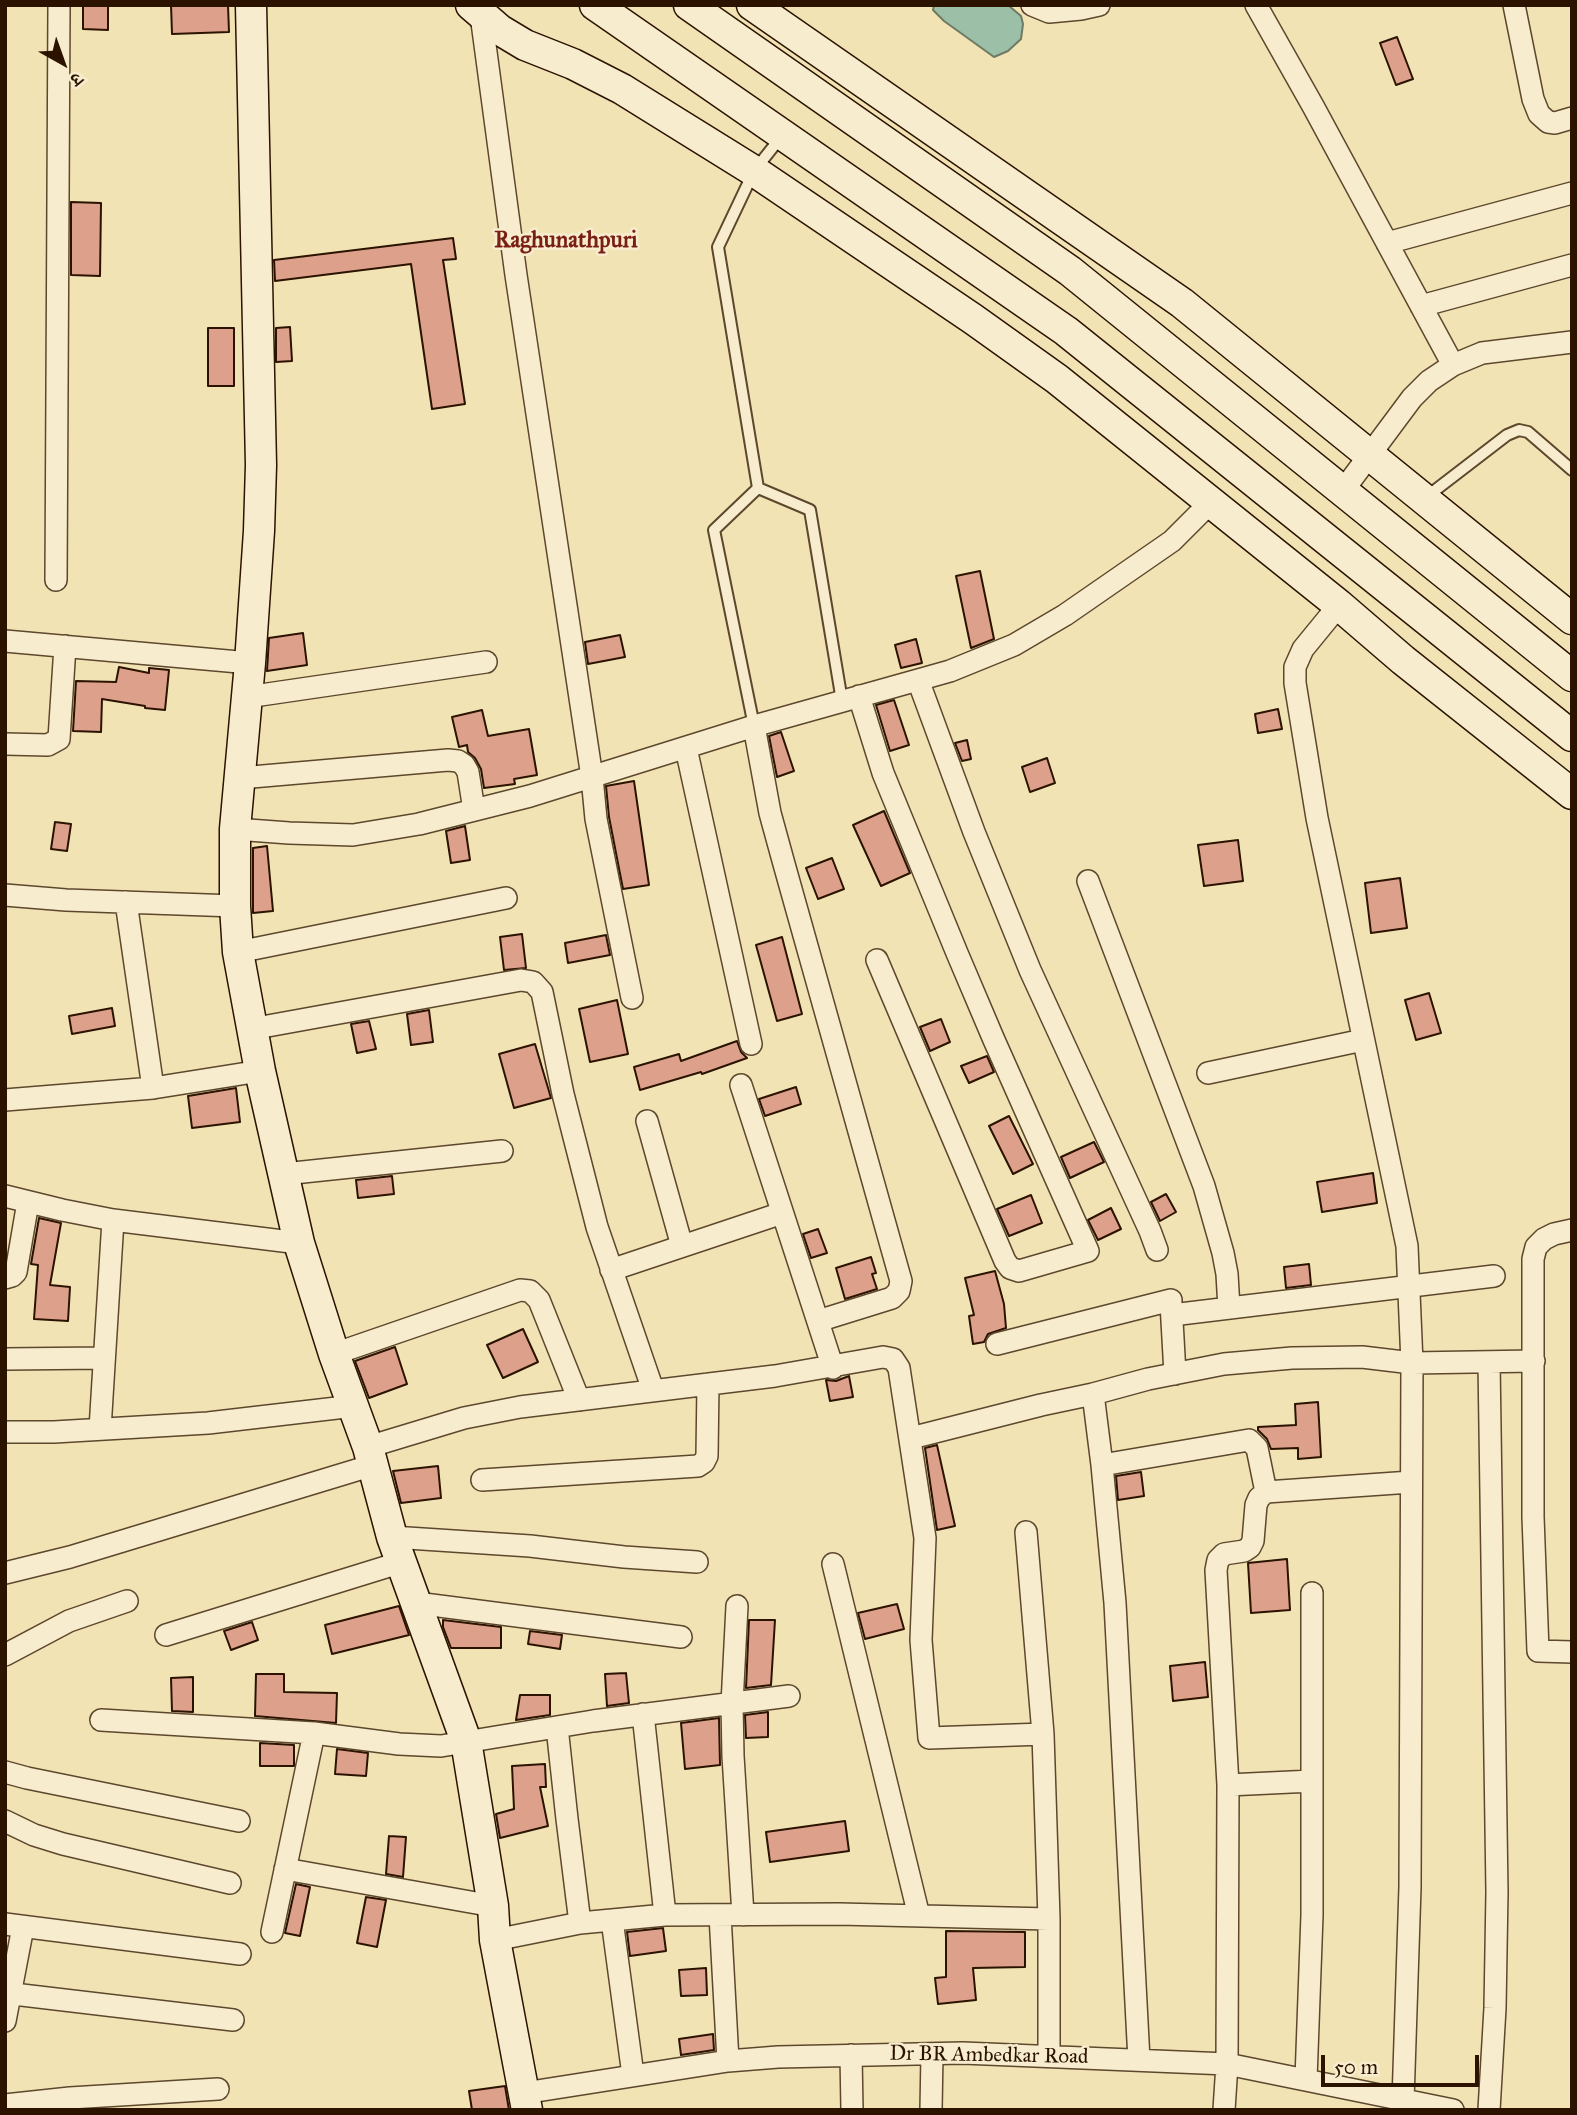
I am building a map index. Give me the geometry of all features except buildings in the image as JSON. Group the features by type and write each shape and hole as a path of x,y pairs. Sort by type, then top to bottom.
{"street":[{"path":"56,580 59,5"},
{"path":"251,5 261,465 250,663 235,829 238,952 251,1029 299,1243 370,1456 397,1550 466,1741 493,1906 495,1940 525,2101"},
{"path":"595,5 1066,331 1572,736"},
{"path":"689,5 1069,271 1572,676"},
{"path":"752,5 1182,303 1572,619"},
{"path":"1032,5 1049,12 1099,5"},
{"path":"1256,5 1452,365"},
{"path":"1514,5 1527,75 1539,114 1548,122 1555,123 1572,118"},
{"path":"476,10 500,30 525,45 573,64 622,89 754,171 1057,379 1339,605 1403,660 1572,793"},
{"path":"476,10 592,777 596,819 632,998"},
{"path":"1387,243 1572,193"},
{"path":"1421,306 1572,265"},
{"path":"1342,492 1412,398 1429,381 1452,365 1482,353 1572,342"},
{"path":"235,829 289,834 353,835 419,824 530,796 754,726 950,671 1014,645 1065,615 1172,541 1211,502"},
{"path":"1339,605 1303,649 1295,667 1295,683 1317,818 1407,1245 1412,1363 1410,1887 1403,2101"},
{"path":"5,641 250,663"},
{"path":"5,744 48,745 59,739 65,646"},
{"path":"247,697 486,662"},
{"path":"918,680 974,832 1030,970 1157,1250"},
{"path":"851,699 994,1040 1088,1251 1019,1271 1010,1268 877,960"},
{"path":"754,726 770,813 901,1281 899,1291 892,1298 818,1321"},
{"path":"686,748 751,1044"},
{"path":"240,778 458,761 468,772 474,810"},
{"path":"1088,881 1204,1186 1223,1253 1229,1308"},
{"path":"5,895 235,906"},
{"path":"238,952 506,898"},
{"path":"127,902 153,1088"},
{"path":"251,1029 521,980 533,982 542,992 583,1175 611,1270 653,1390"},
{"path":"1208,1073 1363,1040"},
{"path":"5,1100 153,1088 260,1071"},
{"path":"741,1085 833,1367"},
{"path":"647,1121 682,1246"},
{"path":"284,1174 502,1151"},
{"path":"5,1196 113,1220 299,1243"},
{"path":"5,1278 16,1272 27,1202"},
{"path":"611,1270 782,1213"},
{"path":"100,1429 113,1220"},
{"path":"1572,1230 1544,1239 1536,1247 1533,1259 1533,1517 1538,1651 1572,1651"},
{"path":"998,1344 1171,1302 1229,1308 1494,1276"},
{"path":"334,1354 520,1290 530,1291 539,1300 579,1400"},
{"path":"1171,1302 1175,1374"},
{"path":"5,1573 70,1557 370,1456 464,1418 520,1407 833,1367 883,1357 893,1360 899,1368 925,1538 921,1640 929,1738 1043,1734"},
{"path":"911,1438 1041,1405 1224,1364 1362,1357 1412,1363 1534,1361"},
{"path":"5,1359 104,1358"},
{"path":"1489,1362 1497,1892 1495,2008 1489,2110"},
{"path":"482,1480 698,1466 707,1456 708,1384"},
{"path":"1093,1394 1115,1603 1139,2060"},
{"path":"5,1432 54,1432 208,1423 354,1406"},
{"path":"1102,1465 1249,1440 1257,1448 1266,1492"},
{"path":"1224,2110 1227,2064 1228,1785 1216,1570 1218,1560 1224,1554 1244,1552 1250,1547 1253,1541 1256,1505 1266,1492 1411,1482"},
{"path":"1026,1532 1043,1734 1049,1919 1049,2056"},
{"path":"166,1635 397,1550 530,1546 697,1562"},
{"path":"833,1564 919,1916"},
{"path":"1306,2079 1312,1915 1312,1593"},
{"path":"5,1655 69,1621 127,1601"},
{"path":"416,1603 681,1637"},
{"path":"737,1606 733,1756 743,1915"},
{"path":"101,1720 314,1733 419,1746 789,1696"},
{"path":"643,1714 665,1915"},
{"path":"557,1727 580,1923"},
{"path":"272,1932 314,1733"},
{"path":"5,1772 239,1821"},
{"path":"1228,1785 1312,1781"},
{"path":"5,1821 34,1835 63,1844 230,1884"},
{"path":"285,1869 493,1906"},
{"path":"495,1940 580,1923 665,1915 839,1914 1049,1919"},
{"path":"720,1915 728,2062"},
{"path":"612,1920 633,2076"},
{"path":"5,2021 14,1925 240,1954"},
{"path":"8,1994 233,2020"},
{"path":"931,2110 932,2054"},
{"name":"Dr BR Ambedkar Road","path":"525,2101 633,2076 728,2062 778,2057 932,2054 1227,2064 1453,2110"},
{"path":"851,2055 852,2110"},
{"path":"5,2105 70,2098 218,2089"}],"lane":[{"path":"758,488 718,247 754,171 783,135"},
{"path":"1423,499 1507,435 1519,430 1528,432 1572,470"},
{"path":"758,488 810,510 851,699"},
{"path":"754,726 714,530 758,488"}],"shaded area":[{"path":"934,5 1008,5 1021,16 1021,39 1008,51 994,57 944,21 933,10"}],"district":[{"name":"Raghunathpuri","path":"566,241"}]}
